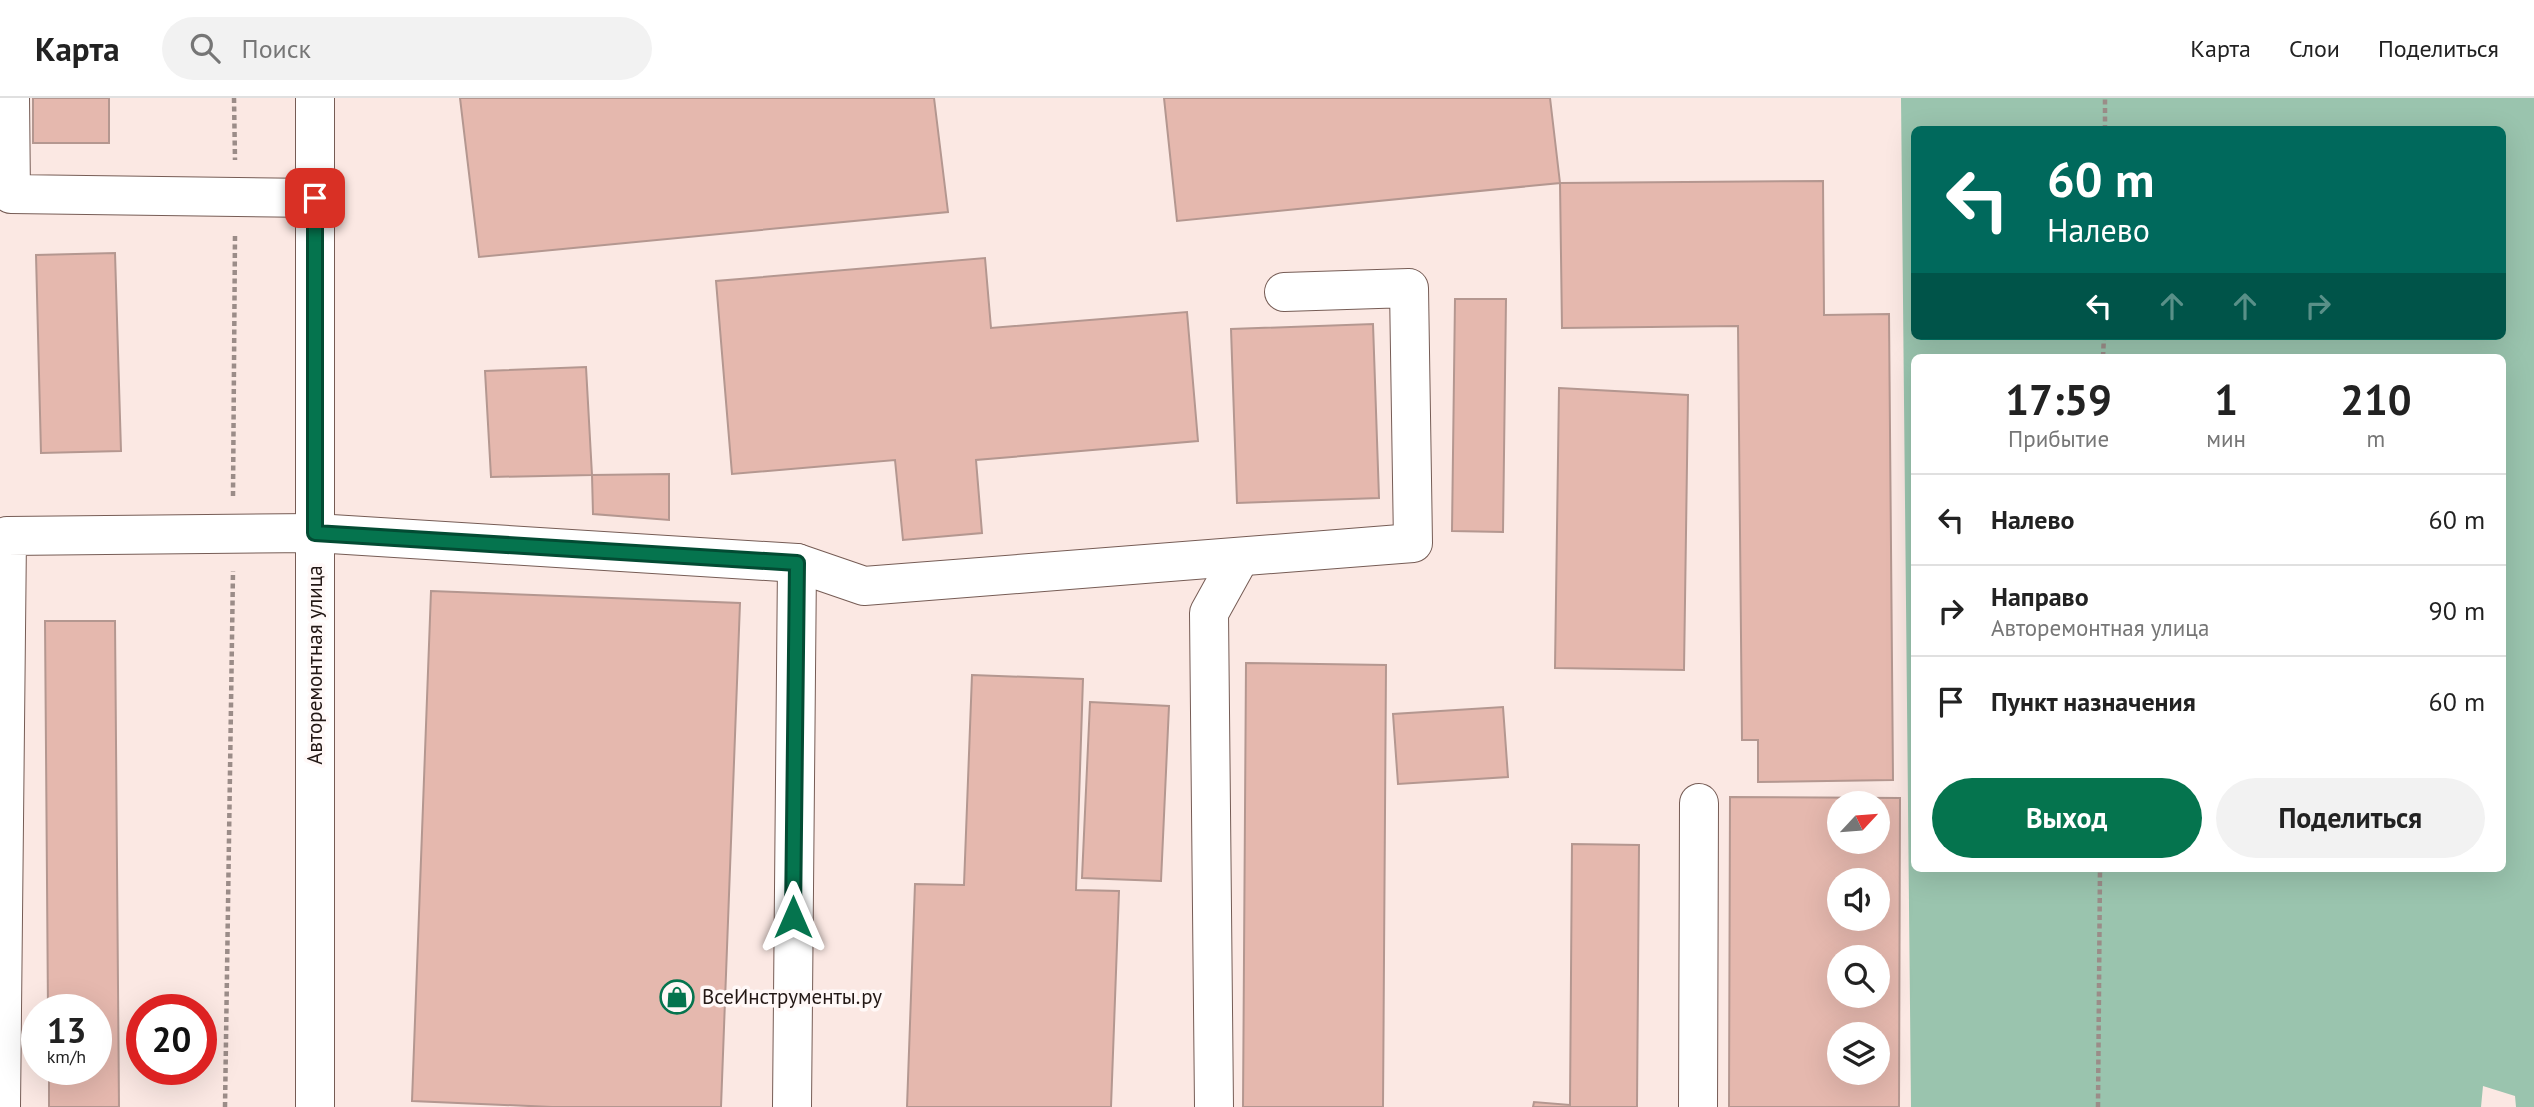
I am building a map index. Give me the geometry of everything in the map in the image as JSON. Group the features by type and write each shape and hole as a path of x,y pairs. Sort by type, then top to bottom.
{"street":[{"path":"10,98 6,195 315,198"},
{"name":"Авторемонтная улица","path":"315,98 315,1107"},
{"path":"1,1107 4,536 315,533 797,563 864,586 1413,543 1409,288 1284,292"},
{"path":"1214,1107 1209,613 1240,557"},
{"path":"792,1107 797,563"},
{"path":"1698,1107 1699,803"}],"path":[{"path":"225,1107 233,534 236,197 234,98"},
{"path":"2105,98 2105,126"},
{"path":"2098,1107 2100,872"}],"green space":[{"path":"1901,98 2534,98 2534,1107 2516,1107 2515,1096 2483,1086 2481,1107 1911,1107"}],"building":[{"path":"33,98 109,98 109,143 33,143"},
{"path":"460,98 934,98 948,212 479,257"},
{"path":"1164,98 1550,98 1560,183 1177,221"},
{"path":"1823,181 1824,315 1889,314 1893,780 1758,782 1758,740 1742,740 1738,326 1562,328 1560,183"},
{"path":"115,253 121,451 41,453 36,255"},
{"path":"985,258 991,328 1187,312 1198,441 976,460 982,533 903,540 895,460 732,474 716,281"},
{"path":"1455,299 1506,299 1503,532 1452,531"},
{"path":"1373,324 1379,498 1237,503 1231,329"},
{"path":"586,367 592,475 491,477 485,371"},
{"path":"1559,388 1688,395 1684,670 1555,668"},
{"path":"669,474 669,520 593,514 592,475"},
{"path":"431,591 740,603 721,1107 552,1107 412,1101"},
{"path":"45,621 115,621 119,1107 49,1107 49,1085 112,1085 112,994 48,994"},
{"path":"1246,663 1386,665 1383,1107 1243,1107"},
{"path":"972,675 1083,679 1076,890 1119,891 1111,1107 907,1107 915,884 964,885"},
{"path":"1090,702 1169,706 1161,881 1082,878"},
{"path":"1503,707 1508,777 1398,784 1393,714"},
{"path":"1730,797 1827,798 1827,854 1890,854 1890,798 1900,798 1899,1107 1729,1107"},
{"path":"1572,844 1639,845 1637,1107 1533,1107 1534,1102 1570,1105"}],"place":[{"name":"ВсеИнструменты.ру","path":"677,997"}],"route":[{"path":"315,198 315,533 797,563 793,917"}]}
